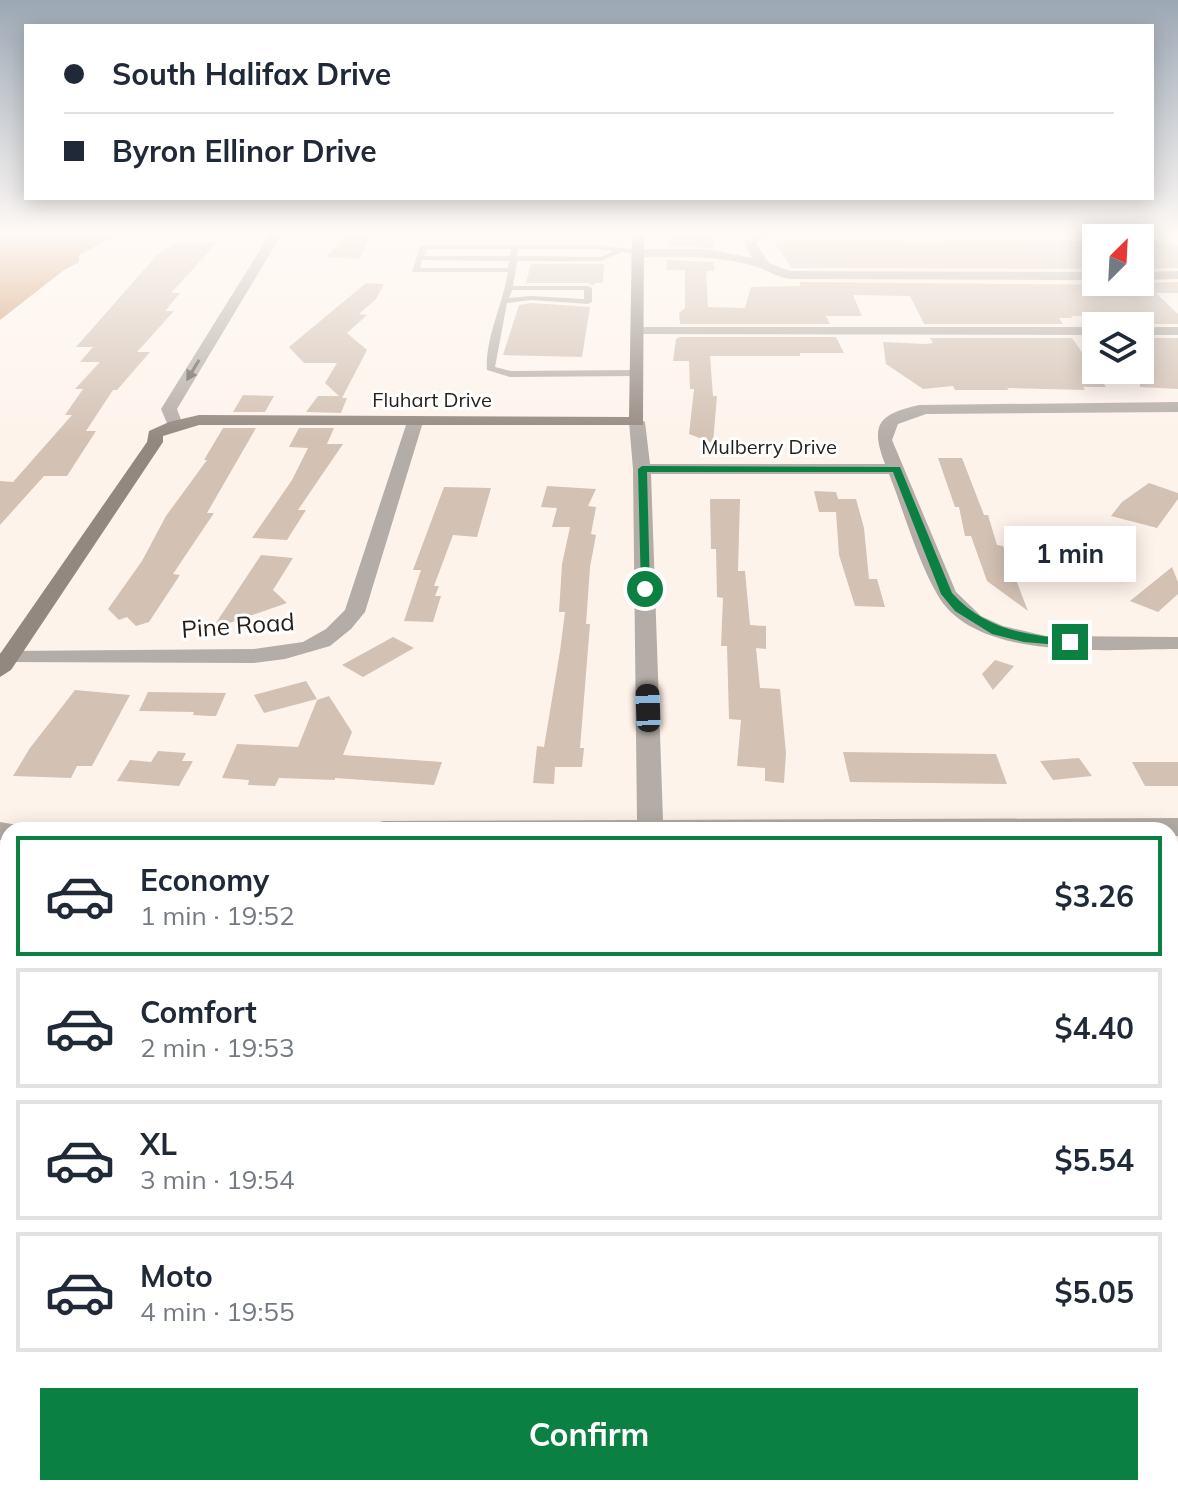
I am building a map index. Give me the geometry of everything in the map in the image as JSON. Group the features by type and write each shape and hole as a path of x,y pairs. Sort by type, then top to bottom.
{"street":[{"path":"176,428 169,409 234,302"},
{"path":"637,302 637,422 642,469 650,822"},
{"path":"637,331 1082,331"},
{"path":"1154,331 1178,331"},
{"path":"1178,407 957,407 908,412 895,418 884,432 884,440 947,594 974,620 996,631 1046,642 1178,643"},
{"name":"Fluhart Drive","path":"4,664 155,442 176,428 226,421 637,422"},
{"name":"Pine Road","path":"4,664 254,656 294,653 322,643 341,629 355,612 415,422"},
{"name":"Mulberry Drive","path":"642,469 896,469"}],"lane":[{"path":"506,302 489,362 490,368 497,372 638,373"},
{"path":"549,302 588,302"}],"shaded area":[{"path":"0,302 23,302 0,320"}],"building":[{"path":"116,302 173,302 165,311 174,311 137,352 150,352 117,390 113,390 86,431 96,431 67,476 44,476 0,525 0,481 13,482 72,415 65,415 83,389 75,389 100,362 80,362 93,347 76,347"},
{"path":"343,302 373,302 359,314 367,315 347,333 367,350 342,398 347,398 341,413 306,412 318,396 339,396 325,383 337,363 304,363 289,347"},
{"path":"685,302 708,302 708,307 745,308 747,302 856,302 862,316 826,316 830,324 680,324 679,313 685,308"},
{"path":"913,302 1165,302 1178,314 1178,324 1154,324 1154,312 1082,312 1082,316 1059,318 1063,324 924,324"},
{"path":"519,305 590,307 582,357 503,355"},
{"path":"836,337 844,353 710,356 713,396 717,396 713,443 689,434 694,389 690,389 689,361 673,361 676,339"},
{"path":"930,338 1072,338 1082,352 1082,384 1104,384 1106,387 1083,387 1085,390 955,390 953,386 923,389 886,364 883,342 933,343"},
{"path":"1154,338 1178,338 1178,389 1140,387 1140,384 1154,384"},
{"path":"243,395 274,396 265,412 233,412"},
{"path":"223,428 256,428 207,513 214,513 173,574 180,575 149,622 136,626 127,617 119,620 108,609 142,561 166,516 207,460 204,460"},
{"path":"299,428 334,428 327,444 343,444 298,510 306,510 287,540 252,538 292,480 308,448 289,447"},
{"path":"938,458 962,458 984,515 988,515 997,545 1003,546 1028,611 987,581 971,536 965,536 959,507 955,507"},
{"path":"1149,483 1178,493 1178,499 1157,528 1111,516 1122,502"},
{"path":"547,486 596,489 588,506 596,507 591,534 596,535 586,624 590,624 580,748 584,748 582,767 555,767 554,784 533,783 537,746 544,747 560,651 565,612 559,612 562,564 570,527 552,527 557,508 541,507"},
{"path":"444,487 491,488 477,537 453,535 434,586 439,586 435,596 441,596 433,622 404,621 421,570 413,570"},
{"path":"814,491 836,492 838,499 856,499 864,528 869,579 877,579 885,607 855,606 839,555 836,512 819,512"},
{"path":"710,499 740,499 738,571 745,571 750,625 766,626 766,649 756,648 760,688 780,689 786,753 784,783 765,781 765,768 737,766 741,720 729,719 727,646 721,646 723,598 717,597 716,549 711,549"},
{"path":"261,555 293,558 273,590 287,603 212,629"},
{"path":"1172,567 1178,582 1178,594 1158,612 1130,601"},
{"path":"393,637 414,648 363,677 342,665"},
{"path":"995,660 1014,666 993,690 982,674"},
{"path":"306,681 317,699 264,713 254,695"},
{"path":"75,690 130,695 92,766 77,766 71,778 13,776 30,748"},
{"path":"148,692 226,693 216,716 210,716 193,715 194,712 139,711"},
{"path":"329,696 352,732 343,755 442,762 434,785 335,778 279,778 275,786 248,785 249,780 222,778 237,744 298,747 317,700"},
{"path":"158,751 186,753 182,761 193,761 179,786 117,781 130,760 151,762"},
{"path":"843,752 996,754 1007,784 850,782"},
{"path":"1079,758 1092,776 1053,780 1040,761"},
{"path":"1132,762 1178,762 1178,786 1145,786"}],"route":[{"path":"645,589 642,469 896,469 947,594 959,608 996,631 1024,639 1070,642"}]}
